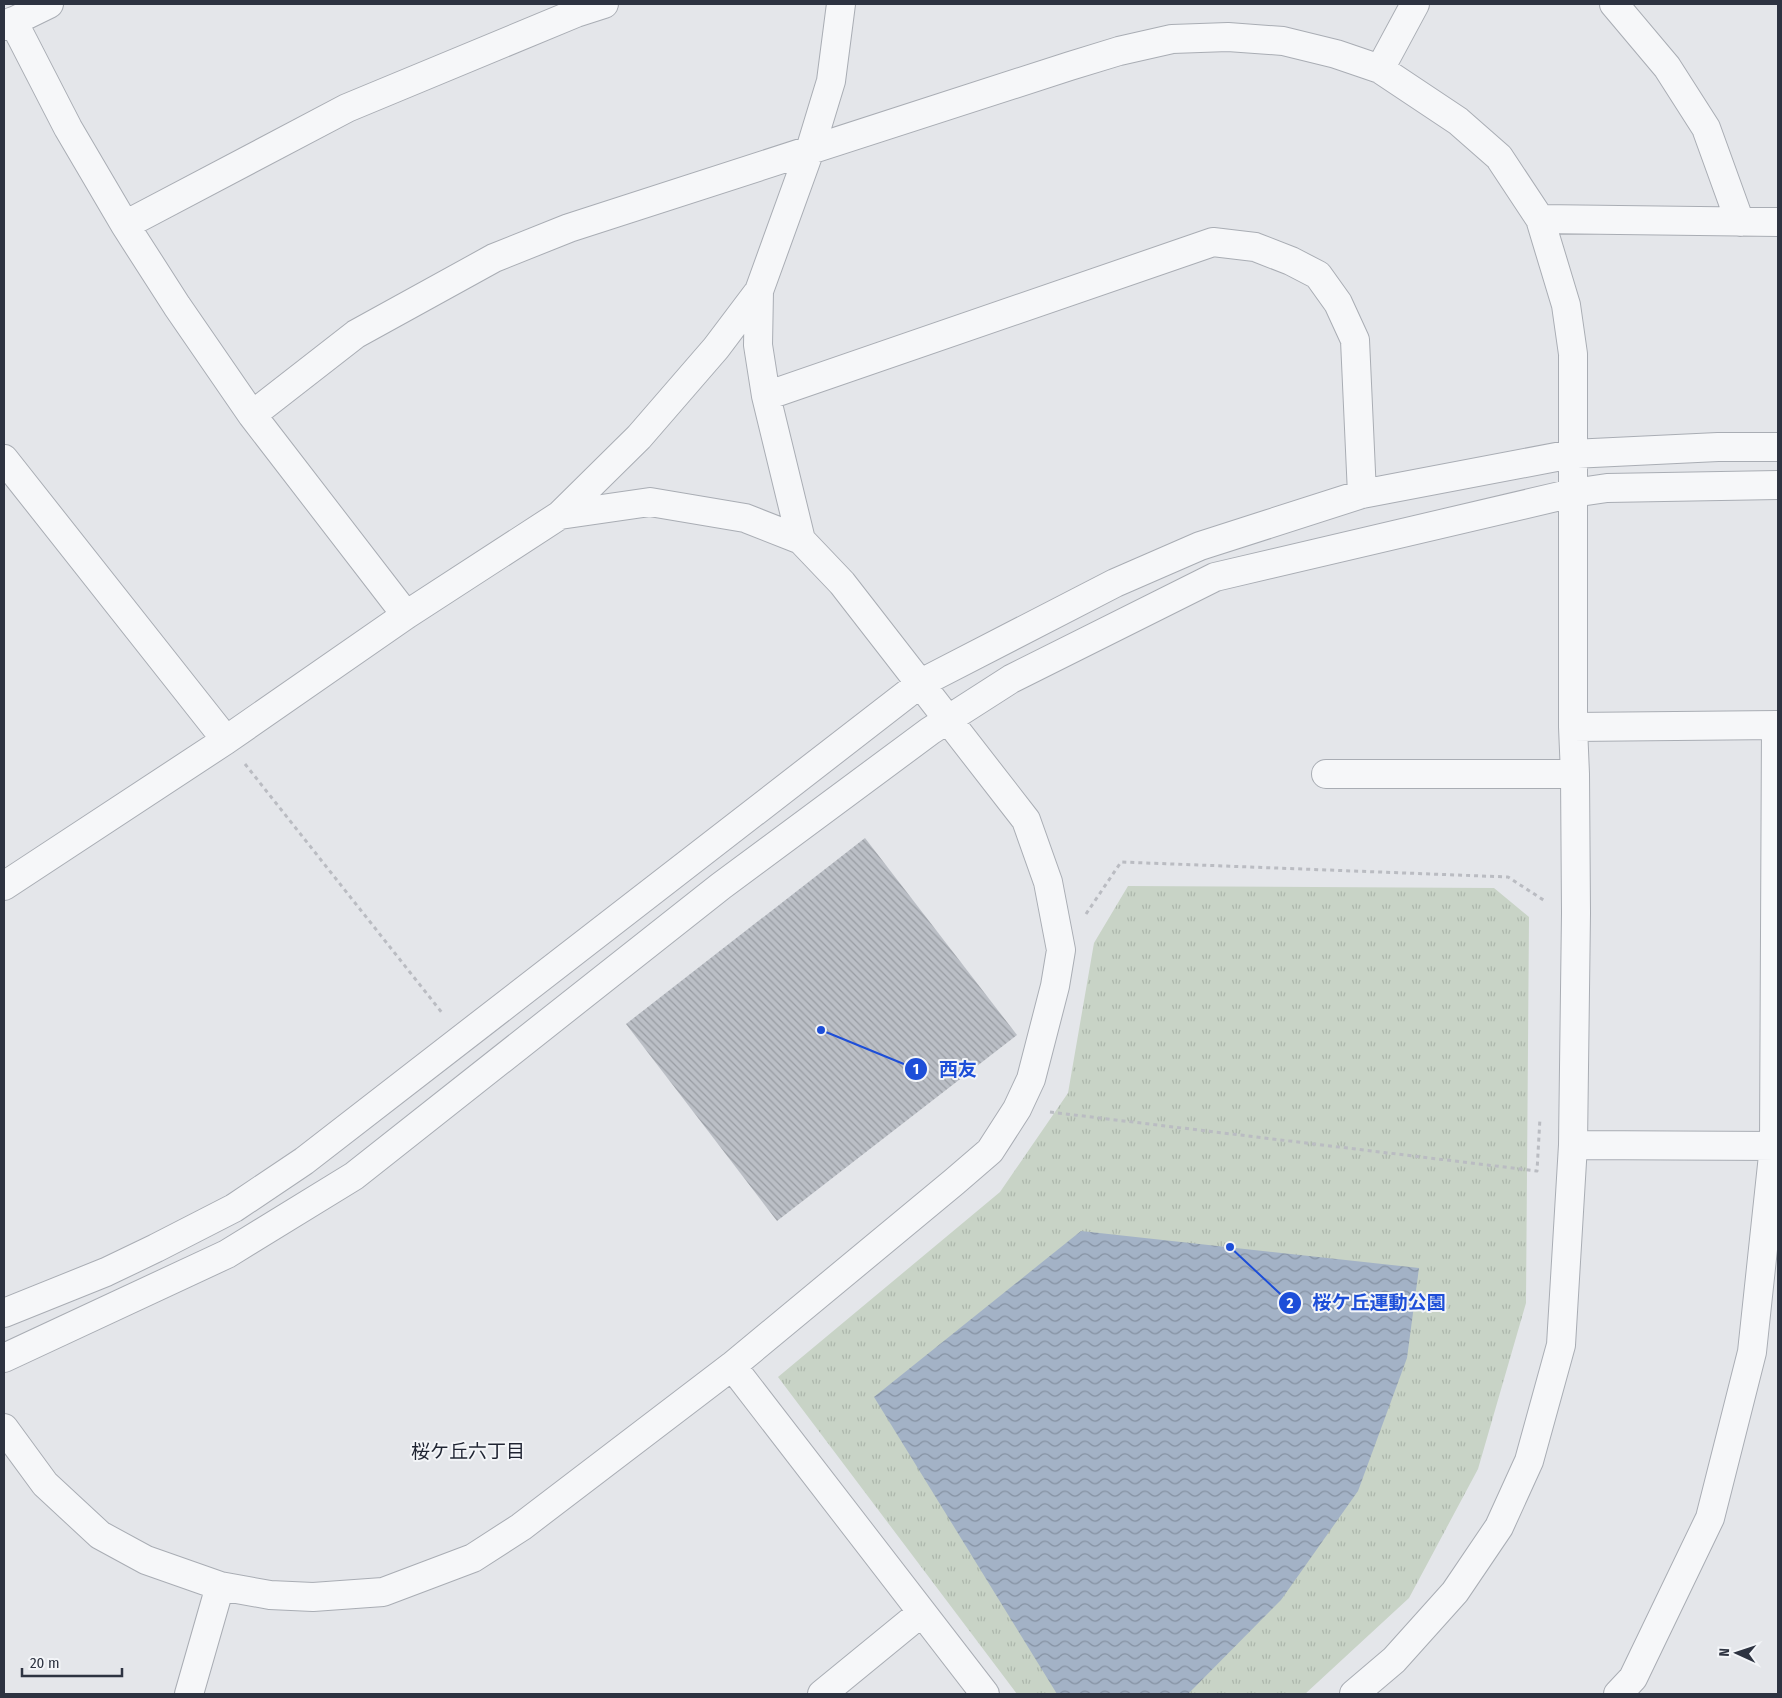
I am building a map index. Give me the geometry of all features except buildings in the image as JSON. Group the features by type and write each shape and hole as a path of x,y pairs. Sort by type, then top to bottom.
{"street":[{"path":"49,4 8,24 68,128 125,225 177,306 252,415 406,615"},
{"path":"125,225 347,108 576,13 604,4"},
{"path":"4,886 226,740 406,615 560,515 639,437 716,348 759,292 810,150 831,81 842,4"},
{"path":"1380,69 1415,4"},
{"path":"1614,4 1668,67 1706,128 1740,222"},
{"path":"252,415 356,334 494,258 569,228 810,150 1111,53 1172,39 1228,37 1283,41 1336,54 1380,69 1458,121 1499,156 1540,219 1566,305 1573,354 1573,727 1575,774 1573,1144 1561,1346 1528,1461 1499,1527 1455,1592 1394,1660 1354,1694"},
{"path":"1540,219 1778,222"},
{"path":"766,396 1213,242 1254,247 1291,261 1318,275 1338,303 1355,340 1362,494"},
{"path":"759,292 758,345 766,396 801,540"},
{"path":"4,1313 106,1272 234,1208 304,1161 921,683 1115,584 1192,550 1362,494 1572,454 1718,447 1778,447"},
{"path":"4,459 226,740"},
{"path":"4,1358 227,1254 354,1176 721,886 950,719 1011,680 1216,577 1414,528 1573,493 1607,488 1778,485"},
{"path":"4,1428 45,1484 100,1535 146,1560 220,1586 270,1595 313,1597 383,1592 473,1558 521,1527 732,1366 990,1150 1017,1108 1031,1079 1043,1036 1061,950 1048,882 1026,820 950,719 842,583 801,540 745,518 650,502 560,515"},
{"path":"1573,727 1777,725 1776,1146 1752,1352 1710,1518 1633,1678 1618,1694"},
{"path":"1326,774 1575,774"},
{"path":"1573,1144 1776,1146"},
{"path":"732,1366 984,1694"},
{"path":"189,1694 220,1586"},
{"path":"822,1694 921,1613"}],"path":[{"path":"226,740 463,1039"},
{"path":"1061,950 1121,862 1508,877 1552,905"},
{"path":"1017,1108 1536,1171 1540,1112"}],"green space":[{"path":"1128,886 1494,888 1529,917 1526,1303 1478,1469 1409,1598 1305,1694 1017,1694 778,1377 1000,1192 1068,1093 1094,943"}],"water":[{"path":"1081,1231 1419,1268 1407,1358 1358,1491 1281,1600 1188,1694 1057,1694 874,1397"}],"place":[{"name":"西友","path":"821,1030"},
{"name":"桜ケ丘運動公園","path":"1230,1247"}],"district":[{"name":"桜ケ丘六丁目","path":"468,1451"}]}
